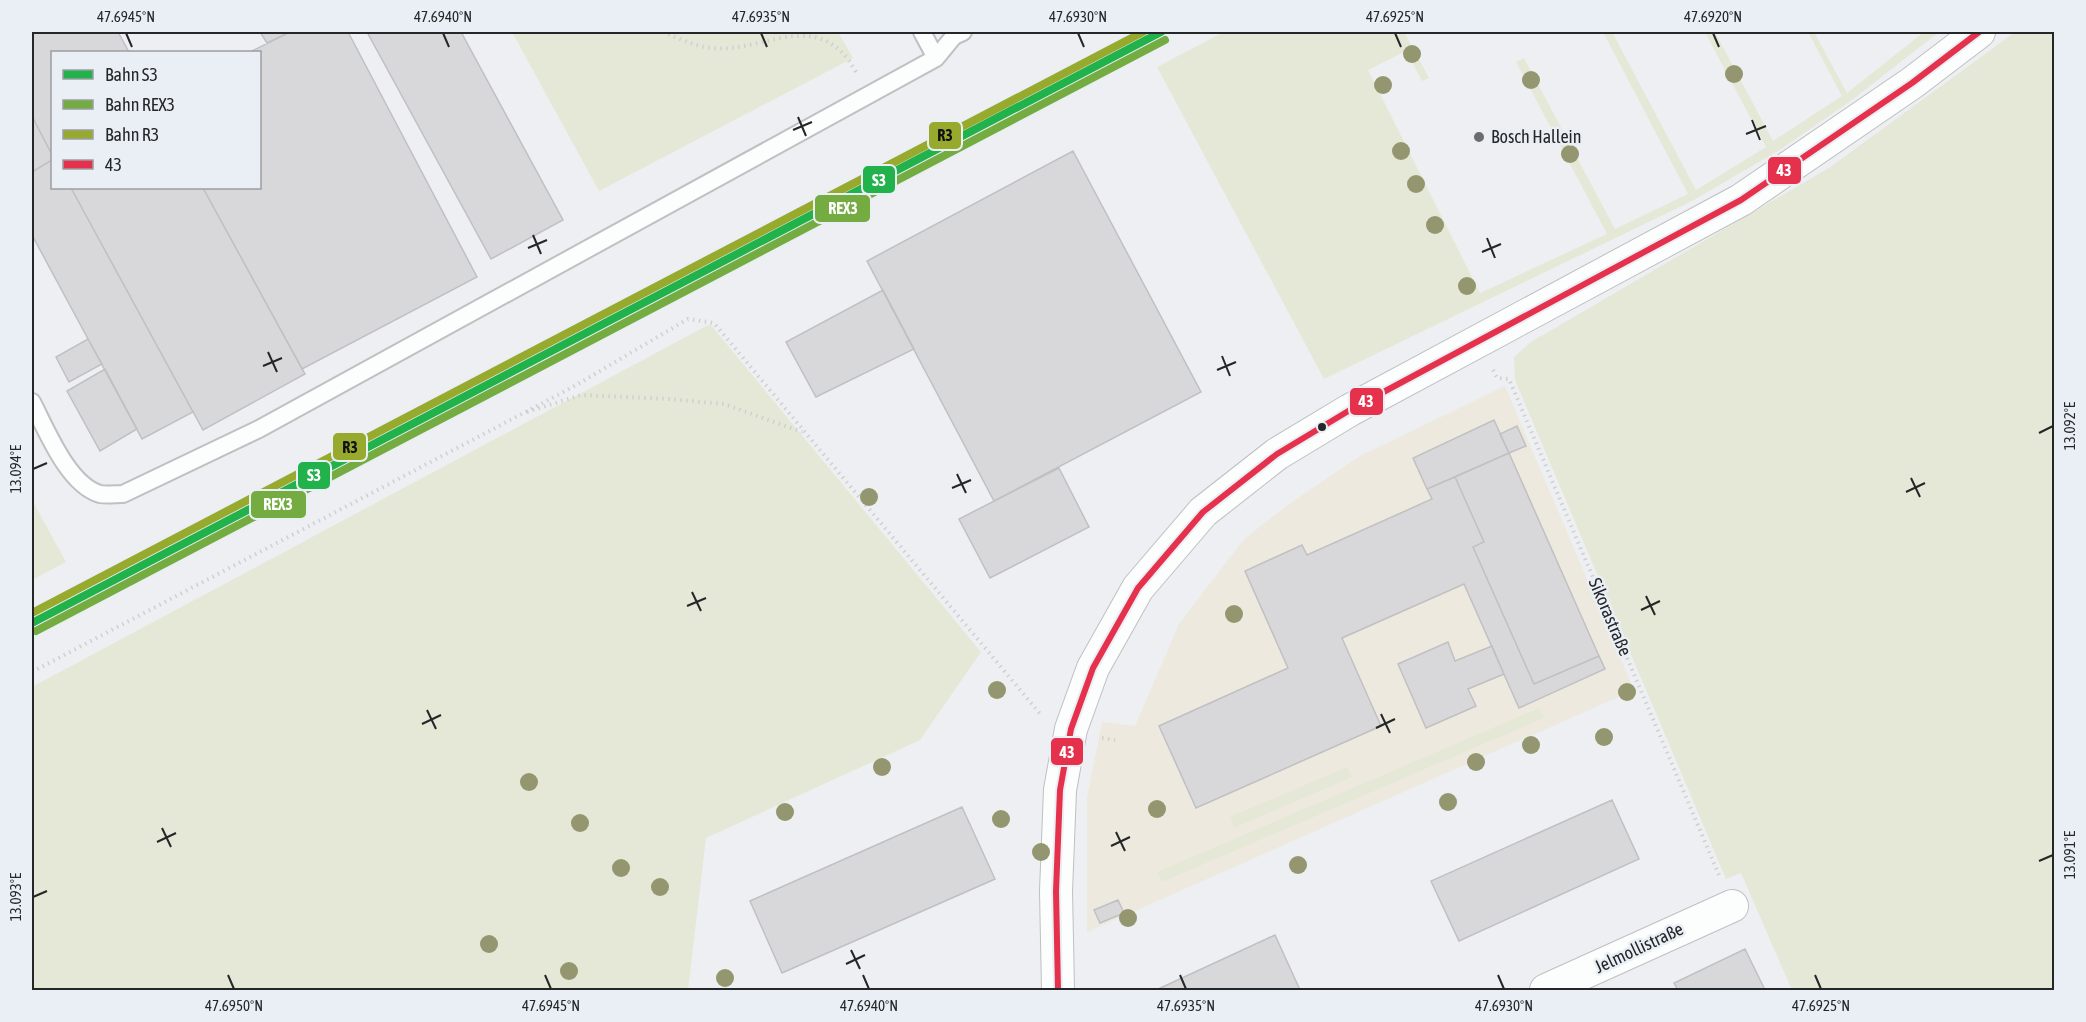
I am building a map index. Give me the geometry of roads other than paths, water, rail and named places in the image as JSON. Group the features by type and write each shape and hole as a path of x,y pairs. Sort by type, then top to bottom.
{"street":[{"path":"1058,990 1056,891 1060,790 1071,729 1093,668 1138,588 1203,512 1277,454 1350,410 1741,200 1912,83 1979,32"},
{"name":"Jelmollistraße","path":"1546,990 1732,906"}],"lane":[{"path":"922,32 936,58"},
{"path":"32,402 54,446 79,482 100,494 123,494 259,429 936,58 954,36 963,32"}],"rail line":[{"name":"R3","path":"32,613 1143,32"},
{"name":"S3","path":"32,623 1161,32"},
{"name":"REX3","path":"36,631 1165,40"}],"place":[{"name":"Bosch Hallein","path":"1479,137"}]}
